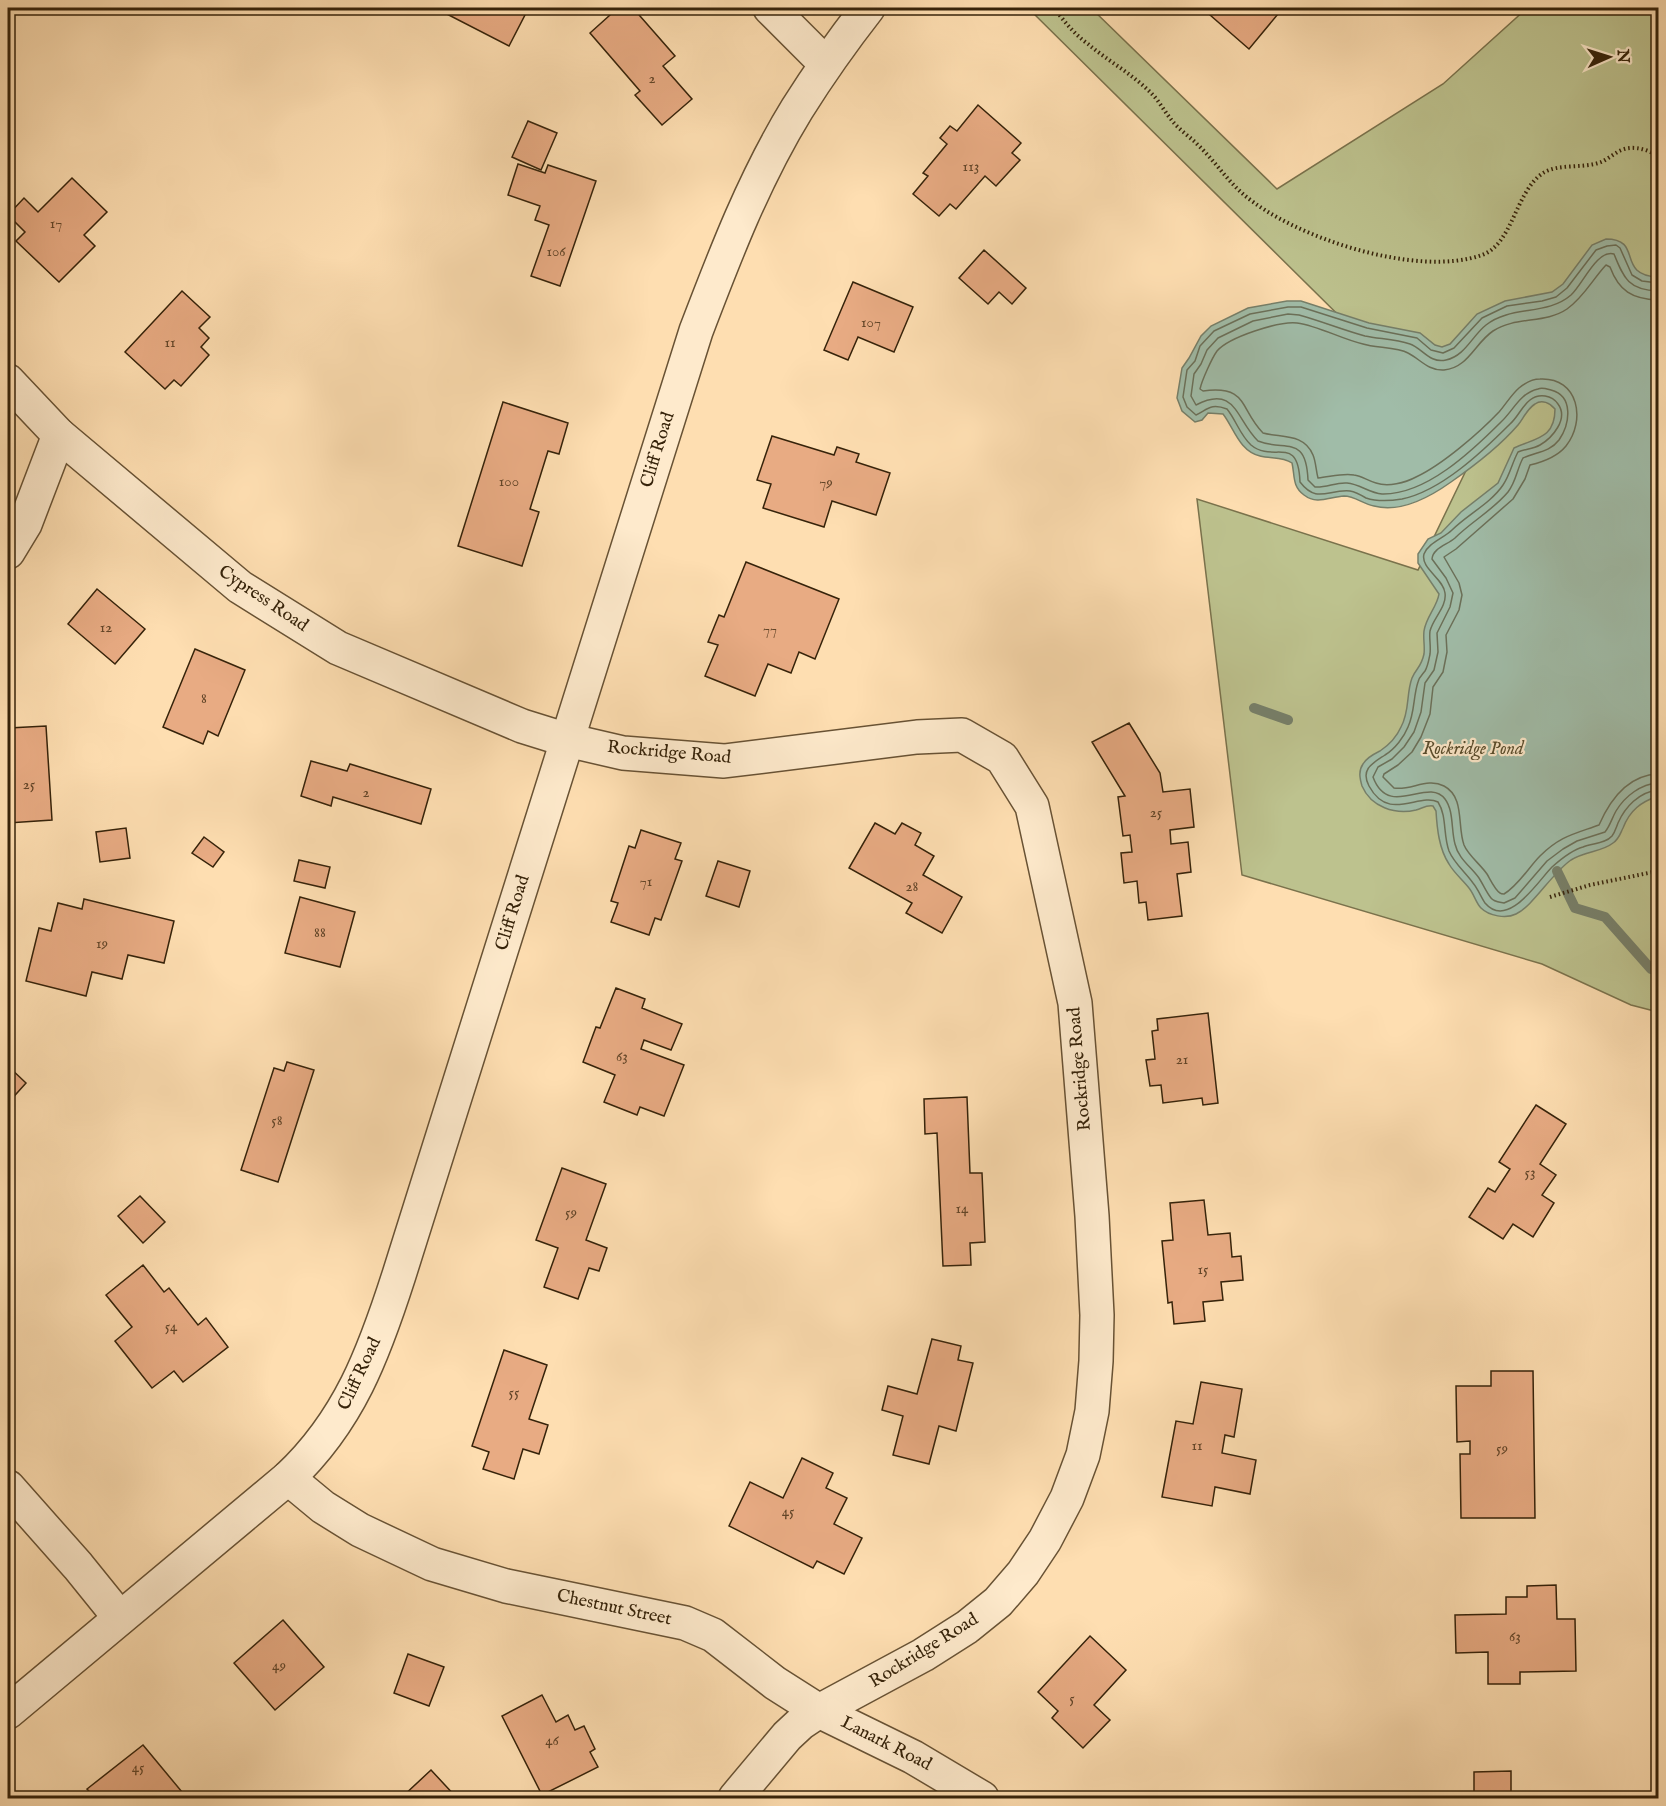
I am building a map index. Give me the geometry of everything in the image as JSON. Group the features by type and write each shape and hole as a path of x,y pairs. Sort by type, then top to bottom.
{"street":[{"path":"770,8 826,64"},
{"name":"Cliff Road","path":"8,1712 306,1462 329,1433 354,1393 374,1350 399,1275 693,341 718,272 743,212 797,110 826,64 868,8"},
{"name":"Cypress Road","path":"8,381 59,435 240,587 338,648 522,726 567,740"},
{"path":"8,552 25,524 59,435"},
{"name":"Rockridge Road","path":"567,740 623,753 724,760 917,737 962,735 1002,758 1032,806 1075,1003 1095,1264 1096,1361 1089,1432 1072,1487 1056,1521 1023,1573 998,1602 967,1627 923,1655 819,1711"},
{"name":"Chestnut Street","path":"288,1478 323,1507 360,1530 432,1564 506,1586 665,1618 706,1632 726,1643 775,1683 819,1711"},
{"path":"8,1487 78,1566 120,1618"},
{"path":"735,1798 787,1736 819,1711"},
{"name":"Lanark Road","path":"819,1711 912,1757 982,1798"}],"path":[{"path":"1054,8 1085,42 1152,94 1175,125 1198,145 1251,201 1289,224 1369,253 1398,259 1428,260 1452,260 1484,254 1503,237 1521,198 1541,175 1551,169 1593,165 1604,161 1622,149 1631,147 1659,156"},
{"path":"1550,897 1590,885 1659,871"}],"green space":[{"name":"Rockridge Pond","path":"1028,8 1091,8 1277,189 1443,84 1527,8 1658,8 1658,1012 1631,1005 1542,964 1242,875 1197,499 1418,570 1526,346 1404,380"}],"water":[{"name":"Rockridge Pond","path":"1606,239 1624,245 1637,270 1645,275 1658,277 1658,796 1641,804 1633,812 1613,843 1571,860 1522,910 1512,916 1498,916 1481,908 1471,890 1449,864 1441,845 1436,811 1433,806 1408,811 1384,808 1366,793 1362,786 1360,772 1366,759 1387,746 1399,730 1406,715 1412,678 1423,659 1425,626 1439,594 1418,563 1418,554 1428,539 1441,533 1461,512 1498,483 1514,448 1548,432 1552,426 1555,409 1546,402 1535,404 1503,441 1451,482 1414,502 1384,508 1348,496 1318,500 1309,498 1297,488 1292,463 1280,458 1260,456 1247,449 1223,414 1208,413 1202,420 1195,422 1182,411 1177,398 1182,368 1201,336 1211,326 1248,308 1287,301 1301,301 1369,323 1420,333 1435,345 1442,347 1450,344 1477,314 1505,301 1552,292 1563,284 1592,245"}],"building":[{"path":"441,8 520,8 527,11 509,46 439,10"},
{"path":"608,8 633,8 675,56 663,66 692,99 662,125 635,95 640,91 590,33 610,15"},
{"path":"1202,8 1283,8 1249,49"},
{"path":"978,105 1021,143 1012,153 1020,160 996,186 985,176 956,209 950,204 939,216 913,194 928,176 923,173 947,144 940,138 950,126 957,131"},
{"path":"528,121 557,133 541,170 512,157"},
{"path":"518,164 545,173 548,165 596,181 560,286 531,276 549,225 535,220 540,206 508,195"},
{"path":"72,178 107,212 84,235 95,246 59,282 16,241 25,232 8,215 24,198 38,212"},
{"path":"984,250 1026,288 1012,304 999,292 988,304 959,278"},
{"path":"853,282 913,307 894,352 858,337 848,360 824,350"},
{"path":"182,291 210,317 199,328 209,338 201,347 209,355 181,386 174,380 165,389 125,352"},
{"path":"503,402 568,423 559,454 548,451 530,509 539,512 522,566 458,546"},
{"path":"772,436 834,455 837,447 859,454 856,462 890,473 876,515 832,501 824,527 763,508 771,484 757,480"},
{"path":"746,562 839,599 815,659 799,652 791,673 768,664 755,696 705,676 718,645 708,642 719,615 724,617"},
{"path":"97,589 145,629 115,664 68,624"},
{"path":"195,649 245,670 218,736 208,731 203,744 163,727"},
{"path":"1129,723 1160,773 1163,792 1190,789 1194,827 1170,830 1171,844 1188,842 1191,872 1177,874 1182,916 1148,920 1146,902 1139,903 1137,881 1124,883 1121,853 1132,852 1130,835 1123,836 1118,797 1125,796 1092,742"},
{"path":"46,726 52,820 8,823 9,728"},
{"path":"311,761 347,771 350,764 431,789 421,824 333,797 331,806 301,796"},
{"path":"875,823 895,834 902,823 921,833 915,845 934,856 923,875 962,897 942,933 906,913 912,903 849,868"},
{"path":"126,828 130,858 100,862 96,832"},
{"path":"641,830 681,843 675,859 682,861 661,920 655,918 649,935 611,922 618,903 611,901 629,846 635,848"},
{"path":"204,837 224,852 213,867 192,853"},
{"path":"299,860 330,867 325,888 294,881"},
{"path":"718,861 750,871 739,907 706,896"},
{"path":"300,897 355,912 340,967 285,953"},
{"path":"84,899 174,921 164,963 128,955 122,979 92,972 86,996 26,981 39,928 51,931 58,903 82,909"},
{"path":"616,988 645,999 642,1008 682,1024 671,1050 644,1040 641,1049 684,1065 664,1116 640,1107 637,1115 604,1102 615,1075 583,1062 596,1027 600,1028"},
{"path":"1208,1013 1218,1103 1203,1105 1202,1098 1163,1103 1161,1085 1150,1086 1146,1060 1155,1059 1152,1031 1158,1030 1157,1019"},
{"path":"287,1062 314,1070 278,1182 241,1170 274,1068 284,1071"},
{"path":"8,1066 26,1083 8,1103"},
{"path":"967,1097 970,1173 982,1173 985,1242 970,1243 971,1265 943,1266 937,1133 925,1134 924,1099"},
{"path":"1536,1105 1566,1124 1540,1164 1556,1175 1542,1195 1554,1203 1533,1237 1513,1224 1503,1239 1469,1217 1488,1188 1495,1192 1510,1169 1499,1162"},
{"path":"562,1168 606,1184 586,1240 607,1248 599,1271 589,1268 578,1299 544,1287 558,1248 536,1240"},
{"path":"140,1196 165,1222 143,1243 118,1216"},
{"path":"1204,1200 1208,1235 1230,1233 1232,1257 1241,1256 1243,1280 1221,1282 1223,1300 1203,1302 1205,1321 1174,1324 1172,1302 1168,1303 1162,1241 1173,1240 1170,1203"},
{"path":"143,1265 164,1292 169,1288 198,1325 206,1318 228,1347 183,1382 174,1371 152,1388 115,1341 132,1327 106,1295"},
{"path":"932,1339 961,1346 958,1360 973,1363 956,1431 939,1426 929,1464 893,1455 903,1416 882,1410 888,1386 917,1394"},
{"path":"504,1350 547,1365 529,1419 548,1425 539,1454 523,1449 514,1479 483,1469 489,1452 472,1446"},
{"path":"1491,1371 1533,1371 1535,1518 1461,1518 1460,1454 1470,1454 1470,1441 1457,1442 1456,1386 1491,1386"},
{"path":"1201,1382 1242,1389 1234,1437 1225,1435 1222,1453 1256,1460 1250,1494 1215,1487 1212,1506 1162,1497 1176,1421 1193,1424"},
{"path":"802,1458 833,1473 826,1488 847,1498 834,1524 862,1538 844,1574 817,1561 813,1568 729,1526 750,1482 783,1498"},
{"path":"1556,1585 1557,1619 1575,1619 1576,1671 1520,1672 1520,1684 1488,1684 1488,1652 1456,1653 1455,1615 1506,1614 1506,1597 1527,1597 1527,1586"},
{"path":"283,1620 324,1667 275,1710 234,1663"},
{"path":"1090,1636 1126,1670 1094,1705 1110,1720 1083,1748 1052,1718 1058,1711 1038,1692"},
{"path":"408,1654 444,1667 429,1706 394,1693"},
{"path":"542,1695 556,1722 568,1715 575,1730 584,1726 595,1749 590,1752 598,1767 542,1795 502,1716"},
{"path":"143,1745 187,1798 95,1798 87,1789"},
{"path":"431,1770 457,1798 401,1798"},
{"path":"1511,1771 1511,1798 1474,1798 1474,1772"}],"waterway":[{"path":"1254,708 1288,720"},
{"path":"1557,871 1575,908 1605,917 1651,969"}]}
